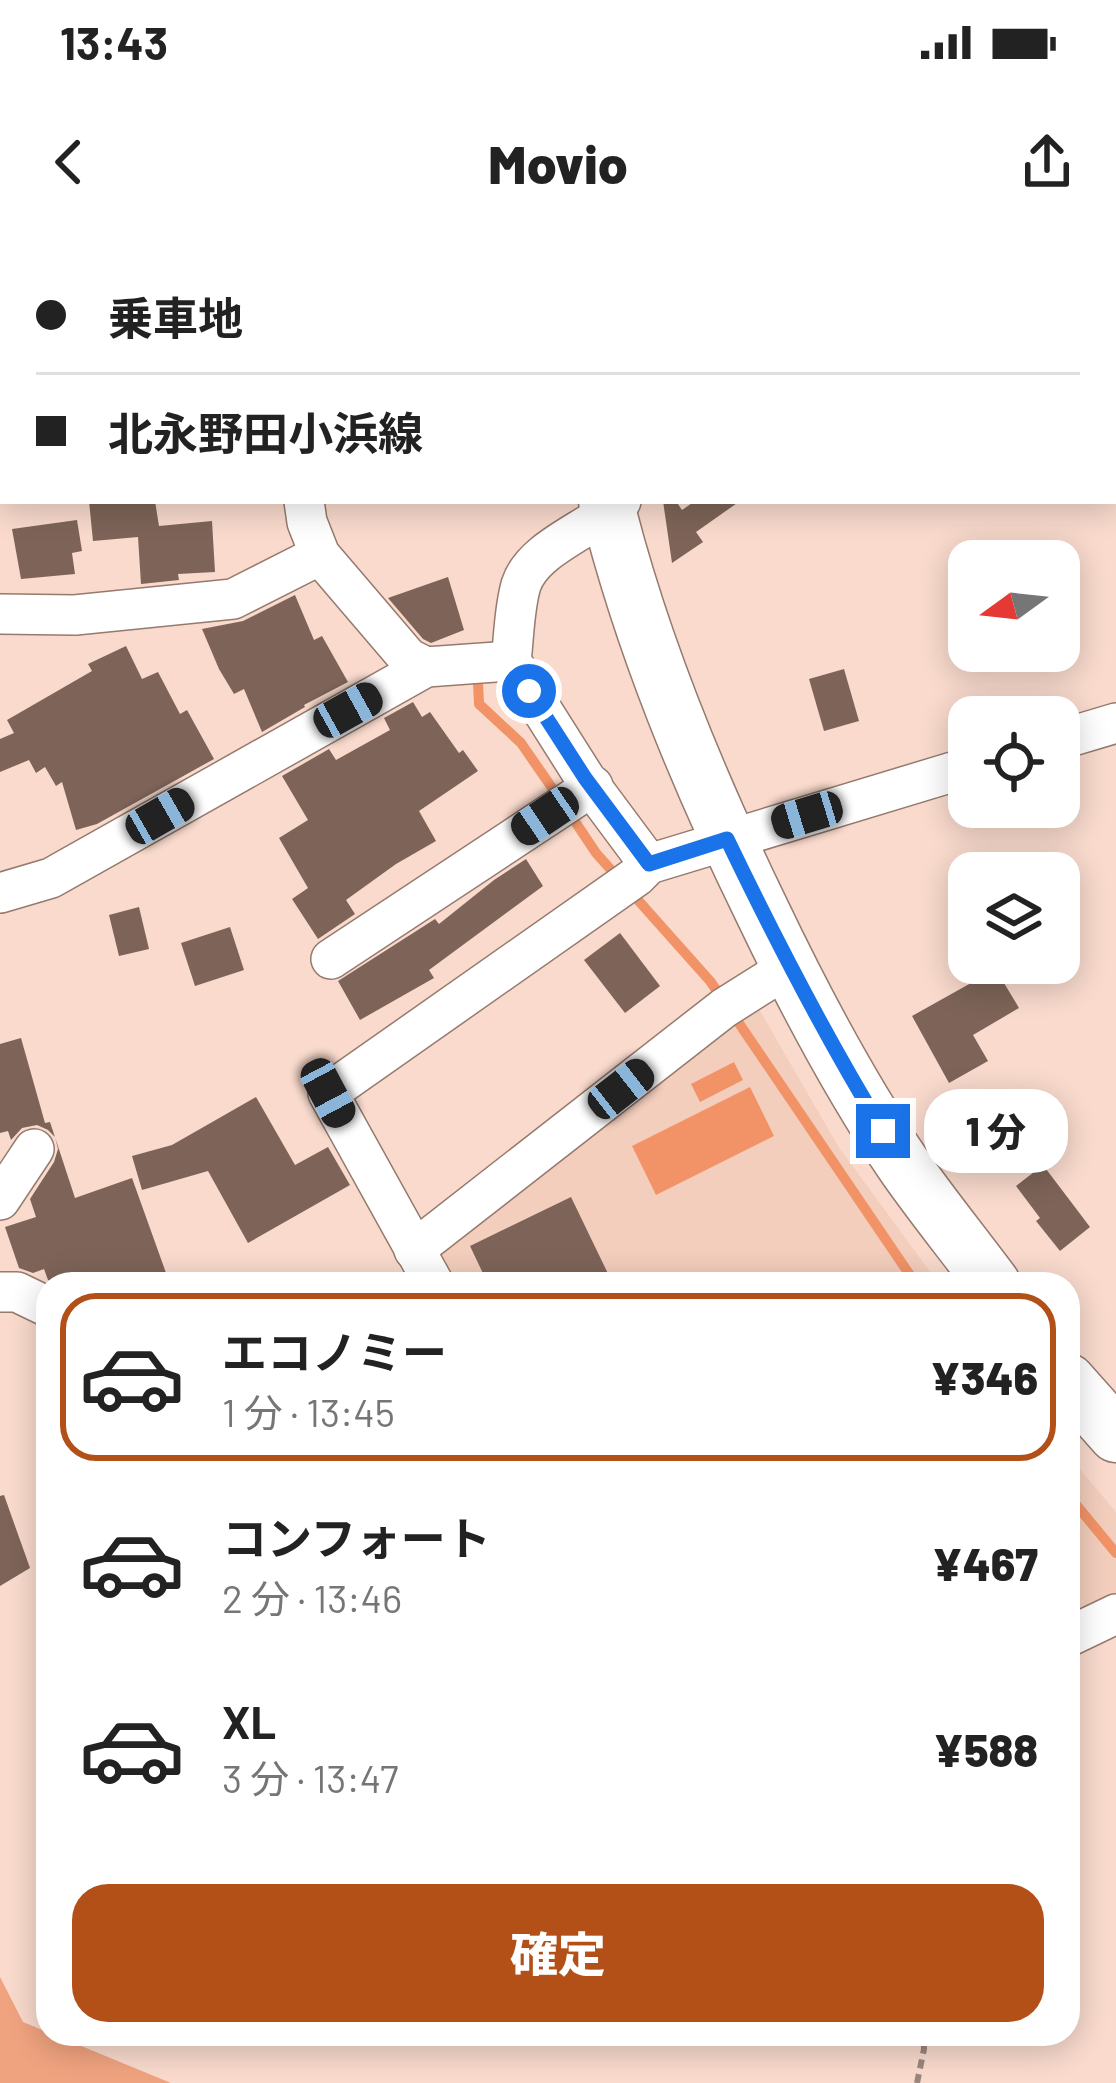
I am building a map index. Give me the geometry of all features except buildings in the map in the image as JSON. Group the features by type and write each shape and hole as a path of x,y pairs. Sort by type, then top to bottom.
{"main road":[{"path":"612,505 680,729 727,839 753,989 842,1064 904,1165 984,1272"},
{"path":"1080,1394 1116,1435"}],"street":[{"path":"304,504 320,555 408,658 432,666 497,662"},
{"path":"497,662 522,582 541,556 612,505"},
{"path":"0,614 74,615 233,599 320,555"},
{"path":"497,662 548,722 631,879"},
{"path":"0,893 50,878 432,666"},
{"path":"1080,734 1116,723"},
{"path":"427,1272 328,1093 631,879 727,839 948,772"},
{"path":"331,959 586,790"},
{"path":"414,1250 753,989"},
{"path":"0,1200 34,1149"},
{"path":"0,1292 17,1292 36,1301"},
{"path":"1080,1631 1116,1615"}],"path":[{"path":"916,2083 923,2046"}],"shaded area":[{"path":"752,997 838,1146 930,1272 447,1272 433,1246"},
{"path":"734,1062 743,1080 700,1102 691,1084"},
{"path":"750,1087 774,1136 656,1195 632,1146"},
{"path":"1080,1469 1116,1512 1116,1606 1080,1622"},
{"path":"0,1977 23,2022 36,2027 36,2046 81,2046 171,2083 0,2083"}],"waterway":[{"path":"478,683 479,704 521,743 559,798"},
{"path":"570,814 596,853 722,998"},
{"path":"732,1013 908,1272"},
{"path":"1080,1510 1116,1553"}],"route":[{"path":"529,691 649,864 727,839 788,967 883,1131"}]}
